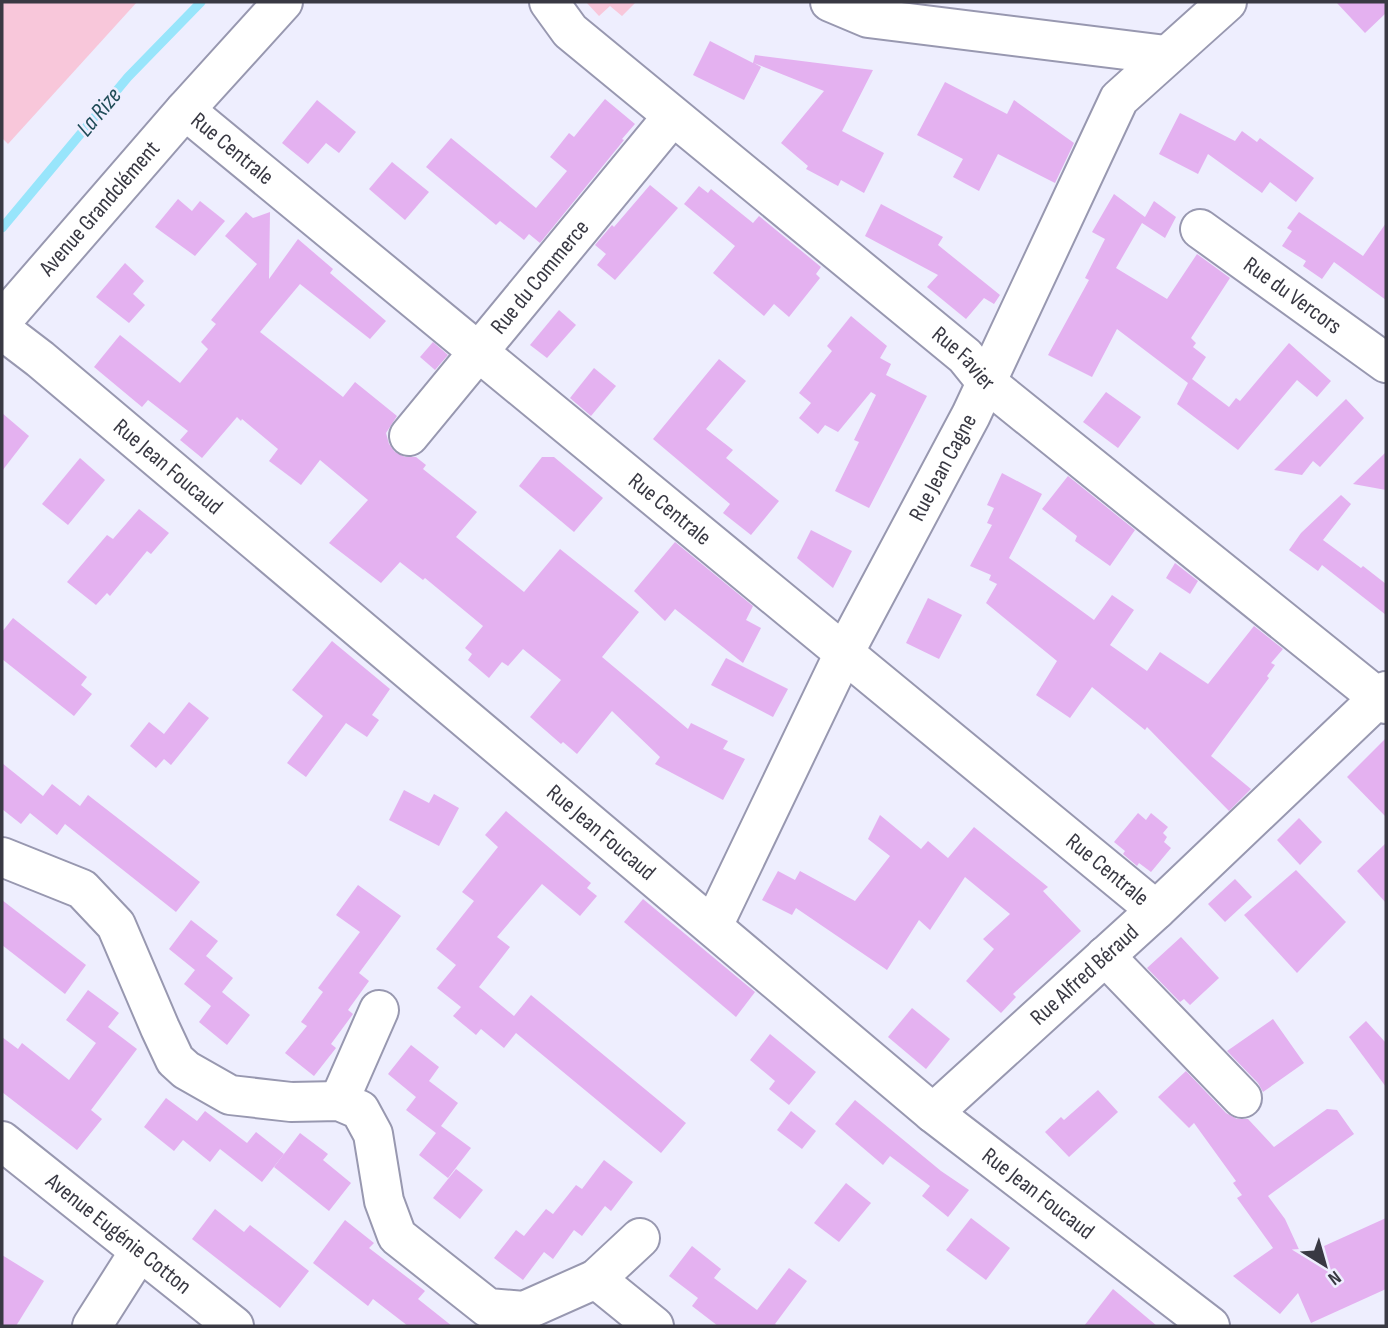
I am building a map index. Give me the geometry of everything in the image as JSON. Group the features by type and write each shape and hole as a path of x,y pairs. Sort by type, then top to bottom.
{"street":[{"name":"Avenue Grandclément","path":"2,321 282,2"},
{"name":"Rue Favier","path":"549,2 570,31 965,356 986,382 1384,697"},
{"path":"830,2 1166,55"},
{"name":"Rue Jean Cagne","path":"713,926 844,653 971,415 1119,99 1227,2"},
{"name":"Rue Centrale","path":"185,110 1156,910"},
{"name":"Rue du Commerce","path":"409,436 673,117"},
{"name":"Rue du Vercors","path":"1200,229 1386,363"},
{"name":"Rue Jean Foucaud","path":"2,330 40,359 933,1113 1210,1326"},
{"name":"Rue Alfred Béraud","path":"933,1113 1384,697"},
{"path":"2,857 82,889 116,925 175,1060 186,1070 230,1095 291,1102 339,1101 360,1110 373,1134 384,1201 397,1236 488,1308 524,1311 596,1279 640,1238"},
{"path":"1105,956 1242,1098"},
{"path":"339,1101 379,1010"},
{"name":"Avenue Eugénie Cotton","path":"2,1141 234,1326"},
{"path":"92,1326 139,1252"},
{"path":"596,1279 654,1326"}],"shaded area":[{"path":"2,2 137,2 8,144 2,138"},
{"path":"586,2 636,2 622,16 610,6 599,16"}],"building":[{"path":"1336,2 1386,2 1386,13 1365,33"},
{"path":"710,41 753,63 755,55 873,70 842,131 884,153 864,193 841,180 838,186 806,169 808,166 781,143 824,91 754,63 761,67 744,100 693,75"},
{"path":"945,82 1007,114 1014,100 1074,143 1055,183 998,154 979,191 953,177 963,159 917,135"},
{"path":"605,99 635,124 540,243 529,234 524,240 500,221 496,225 426,167 451,138 536,208 567,171 550,157 569,133 574,137"},
{"path":"317,100 356,132 339,153 326,143 308,164 282,143"},
{"path":"1180,113 1235,141 1242,131 1257,142 1260,138 1314,178 1296,202 1270,182 1262,193 1208,154 1198,174 1159,154"},
{"path":"392,162 429,192 405,220 369,189"},
{"path":"650,185 678,208 615,280 597,265 606,254 595,245"},
{"path":"699,186 708,193 711,189 753,223 759,216 821,267 816,274 820,278 789,317 774,304 764,316 713,273 735,246 684,204"},
{"path":"1114,194 1145,217 1154,201 1176,217 1165,238 1142,223 1116,268 1167,299 1197,254 1230,278 1191,338 1196,343 1193,347 1206,357 1192,379 1229,407 1236,398 1240,401 1289,343 1331,381 1317,397 1297,380 1238,450 1177,404 1188,383 1117,329 1092,377 1048,355 1089,280 1085,278 1105,239 1092,232"},
{"path":"178,199 192,211 200,201 225,221 195,256 155,227"},
{"path":"881,204 943,237 938,245 1000,295 994,304 984,298 966,319 927,287 938,275 865,236"},
{"path":"246,212 253,218 270,212 269,279 298,239 333,269 330,273 386,321 370,339 300,284 260,332 343,397 355,382 397,416 386,433 395,452 405,457 416,457 426,465 423,469 477,512 456,537 524,592 560,549 639,612 602,657 688,729 691,723 728,741 723,749 745,759 723,800 655,764 660,757 612,711 577,754 563,742 561,744 530,717 561,680 523,649 508,666 502,662 489,678 468,660 472,654 465,648 483,626 425,578 423,580 400,562 381,583 329,543 368,500 320,460 301,485 269,461 278,449 237,417 202,458 180,440 188,431 148,400 142,407 94,367 120,335 180,383 208,349 201,342 216,324 211,320 257,264 225,236"},
{"path":"1299,212 1363,256 1386,223 1386,300 1334,262 1322,279 1303,266 1306,261 1282,246 1292,231 1287,228"},
{"path":"125,263 144,281 133,294 145,305 129,323 96,297"},
{"path":"559,310 576,325 547,358 530,345"},
{"path":"851,316 887,346 880,358 891,364 886,375 927,396 869,508 835,491 859,442 854,440 876,395 871,392 838,432 825,425 818,434 799,418 811,403 799,393 832,351 827,346"},
{"path":"433,342 448,355 435,370 420,357"},
{"path":"719,359 746,381 706,429 733,450 726,458 779,501 751,535 723,513 730,504 653,439"},
{"path":"594,368 616,386 591,416 570,398"},
{"path":"1106,392 1141,417 1118,448 1083,422"},
{"path":"1346,399 1364,418 1320,467 1313,461 1302,475 1274,470"},
{"path":"2,413 29,436 2,471"},
{"path":"1386,452 1386,490 1353,484"},
{"path":"542,457 554,457 603,498 574,532 519,486"},
{"path":"80,458 105,480 68,525 42,504"},
{"path":"1002,473 1042,494 1009,558 1094,620 1112,595 1134,610 1110,645 1147,671 1160,652 1208,684 1254,626 1283,649 1271,663 1275,665 1267,676 1269,678 1211,756 1251,789 1229,811 1147,727 1145,730 1092,687 1070,718 1036,695 1057,661 986,603 997,584 989,580 991,575 970,566 992,525 987,523 994,508 987,505"},
{"path":"1068,476 1135,530 1110,566 1075,541 1077,536 1042,509"},
{"path":"1341,495 1351,504 1323,540 1386,584 1386,615 1322,565 1318,571 1289,550 1301,533"},
{"path":"139,509 169,533 151,554 147,551 110,596 107,593 96,605 67,582 107,535 113,539"},
{"path":"811,530 852,551 833,588 797,558"},
{"path":"675,542 753,606 746,620 761,628 743,663 675,609 665,621 634,591"},
{"path":"1175,563 1198,581 1190,594 1166,578"},
{"path":"928,598 962,615 939,659 906,643"},
{"path":"13,618 87,677 81,685 92,694 74,716 2,659 2,632"},
{"path":"332,641 390,689 372,715 379,720 367,737 346,723 306,777 287,763 323,716 292,690"},
{"path":"726,658 788,689 773,717 711,685"},
{"path":"189,702 209,718 171,765 164,759 156,768 130,746 149,722 164,734"},
{"path":"1386,738 1386,817 1347,777"},
{"path":"2,763 43,796 52,784 80,806 88,795 200,882 176,912 65,824 57,835 30,813 21,824 2,809"},
{"path":"404,790 429,803 434,794 459,808 439,846 389,820"},
{"path":"506,811 591,883 587,888 597,896 580,916 542,884 497,937 510,947 479,987 514,1016 531,995 686,1123 661,1153 516,1033 504,1048 481,1029 476,1035 453,1016 461,1007 437,988 456,965 436,949 474,901 462,892 498,847 485,835"},
{"path":"1138,813 1146,820 1151,813 1168,827 1163,833 1167,837 1164,842 1171,848 1151,872 1139,863 1137,866 1114,842"},
{"path":"880,815 921,849 928,841 948,858 974,827 1048,887 1043,891 1081,931 1013,994 1016,997 1001,1013 966,981 994,949 983,939 1010,914 965,877 930,930 919,920 887,970 796,908 792,915 762,900 778,871 795,880 800,871 855,901 890,856 868,839"},
{"path":"1299,818 1322,842 1300,865 1277,840"},
{"path":"1386,843 1386,903 1357,871"},
{"path":"1296,870 1346,922 1297,973 1244,915"},
{"path":"1235,879 1252,897 1225,922 1208,904"},
{"path":"358,885 401,916 359,973 369,981 348,1010 353,1014 331,1044 336,1048 314,1076 285,1053 307,1026 301,1022 323,992 318,988 360,932 336,915"},
{"path":"643,899 755,992 736,1017 624,922"},
{"path":"2,900 86,965 65,994 2,945"},
{"path":"191,920 218,941 206,956 233,978 222,992 250,1015 227,1045 199,1022 211,1006 184,984 195,970 169,949"},
{"path":"1181,937 1219,978 1190,1005 1184,999 1180,1002 1147,968"},
{"path":"88,990 119,1013 108,1027 137,1049 91,1110 102,1119 77,1150 2,1092 2,1037 18,1049 22,1043 69,1080 96,1043 66,1020"},
{"path":"912,1008 950,1039 926,1069 888,1037"},
{"path":"1273,1019 1304,1063 1263,1092 1258,1083 1227,1051"},
{"path":"1366,1021 1386,1043 1386,1087 1349,1037"},
{"path":"770,1034 816,1072 789,1105 769,1089 775,1081 750,1060"},
{"path":"411,1045 439,1067 429,1081 458,1103 441,1126 471,1148 448,1178 419,1155 436,1133 406,1110 416,1097 388,1074"},
{"path":"1186,1071 1226,1113 1237,1119 1248,1119 1274,1147 1327,1109 1337,1110 1354,1134 1268,1196 1285,1219 1302,1256 1386,1218 1386,1289 1311,1323 1298,1293 1280,1314 1233,1276 1273,1248 1237,1198 1242,1195 1233,1183 1236,1181 1194,1123 1189,1128 1158,1097"},
{"path":"1098,1090 1118,1112 1069,1157 1045,1132 1061,1117 1064,1120"},
{"path":"166,1098 197,1121 205,1111 247,1143 256,1132 284,1154 262,1182 220,1149 210,1162 183,1140 174,1151 144,1127"},
{"path":"855,1100 941,1171 969,1190 948,1217 922,1196 930,1186 890,1156 883,1165 835,1124"},
{"path":"791,1111 816,1131 802,1149 777,1130"},
{"path":"300,1133 328,1154 323,1160 351,1183 329,1211 274,1167"},
{"path":"604,1160 633,1182 611,1211 605,1206 582,1236 574,1230 553,1259 544,1252 523,1280 494,1258 516,1230 524,1236 546,1209 553,1214 576,1185 582,1189"},
{"path":"456,1169 483,1190 460,1219 433,1198"},
{"path":"846,1183 871,1203 839,1242 814,1223"},
{"path":"215,1209 244,1232 250,1225 309,1271 280,1308 192,1239"},
{"path":"971,1218 1010,1248 986,1280 946,1250"},
{"path":"345,1220 374,1243 369,1248 425,1291 418,1299 452,1326 408,1326 373,1299 368,1306 313,1263"},
{"path":"692,1246 721,1269 714,1278 757,1310 789,1268 807,1281 775,1324 778,1326 718,1326 692,1306 698,1298 669,1276"},
{"path":"2,1255 44,1281 16,1326 2,1326"},
{"path":"1113,1289 1157,1326 1084,1326"}],"waterway":[{"name":"La Rize","path":"2,228 128,77 201,2"}]}
